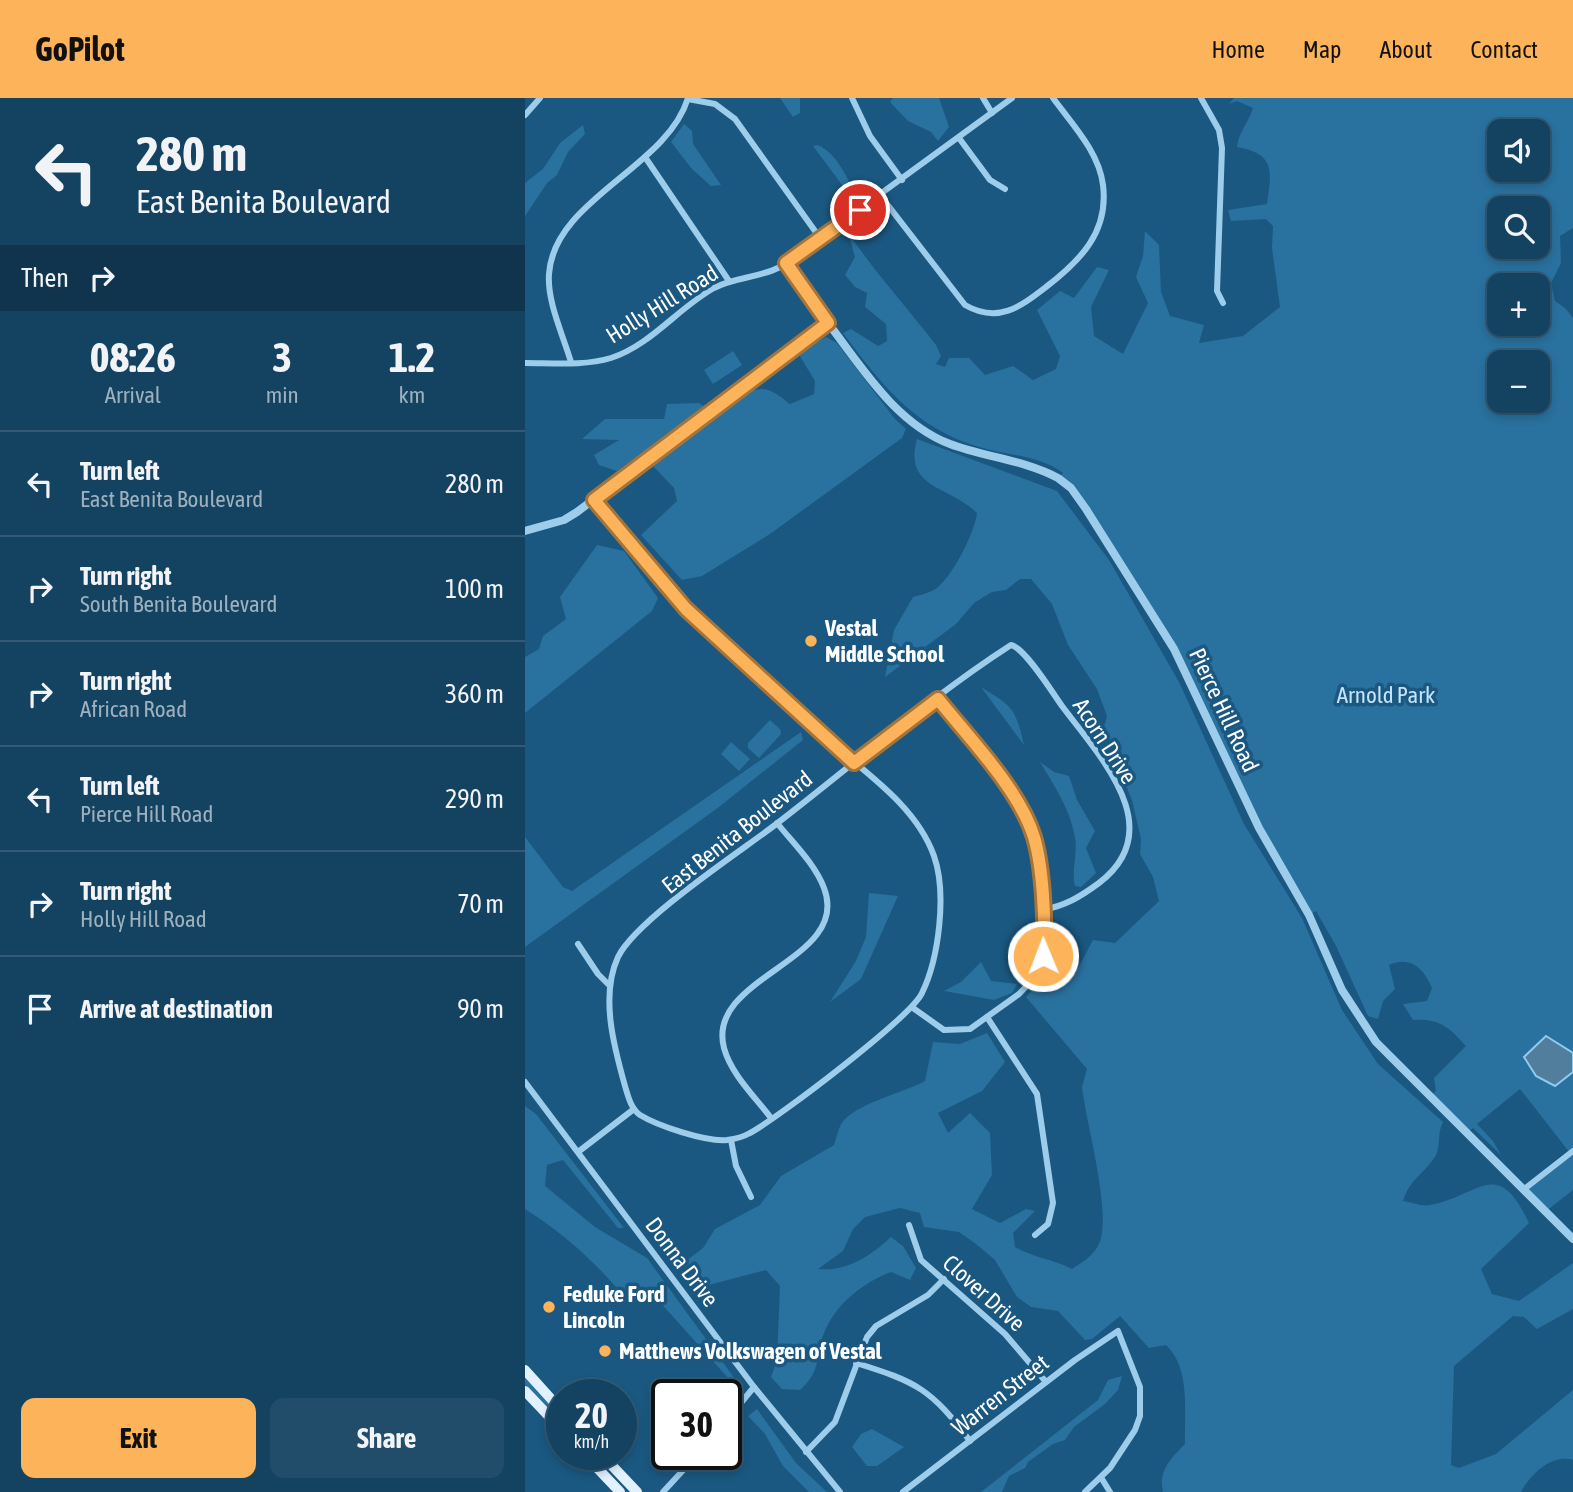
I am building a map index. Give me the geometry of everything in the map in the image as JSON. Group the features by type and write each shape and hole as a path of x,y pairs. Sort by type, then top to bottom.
{"main road":[{"path":"525,1370 546,1393"},
{"path":"525,1391 546,1413"},
{"path":"599,1470 619,1492"},
{"path":"616,1470 636,1492"}],"street":[{"path":"525,115 540,98"},
{"path":"852,98 870,136 902,180"},
{"path":"983,98 992,113"},
{"name":"Holly Hill Road","path":"525,363 601,361 629,350 692,303 729,281 767,274 786,263 1012,98"},
{"path":"880,195 965,304 986,314 1018,309 1077,262 1096,233 1104,206 1101,173 1091,151 1053,98"},
{"path":"1201,98 1219,130 1222,148 1217,290 1223,303"},
{"path":"571,362 550,290 552,259 571,226 604,190 672,132 688,99 715,104 735,119 820,238"},
{"path":"959,138 990,180 1005,189"},
{"path":"645,157 729,281"},
{"name":"Pierce Hill Road","path":"786,263 828,323 883,393 911,422 950,444 1047,472 1071,488 1174,649 1259,828 1309,915 1360,1022 1376,1042 1573,1239"},
{"path":"525,531 564,520 594,500 828,323"},
{"path":"578,1152 634,1109 640,1115 711,1140 731,1140 755,1130 913,1008 929,975 941,904 936,862 928,841 912,816 686,609 594,500"},
{"name":"East Benita Boulevard","path":"634,1109 626,1091 613,1034 610,986 618,958 636,933 1008,646"},
{"name":"Acorn Drive","path":"1008,646 1016,646 1028,660 1096,752 1118,789 1131,828 1127,852 1114,871 1070,903 1042,910"},
{"path":"913,1008 933,1024 954,1032 970,1029 1019,994 1040,967 1044,943 1035,843 1019,805 938,699"},
{"path":"772,1118 728,1060 722,1035 732,1005 814,939 826,911 825,891 819,877 777,823"},
{"path":"578,944 598,974 610,986"},
{"path":"987,1017 1037,1094 1053,1203 1048,1224 1035,1235"},
{"name":"Donna Drive","path":"525,1082 528,1091 578,1152 754,1387 840,1492"},
{"path":"731,1140 736,1166 751,1197"},
{"path":"1523,1190 1573,1151"},
{"name":"Clover Drive","path":"909,1225 922,1260 1005,1334 1046,1382"},
{"path":"806,1452 835,1422 867,1337 876,1326 919,1302 944,1279"},
{"name":"Warren Street","path":"903,1492 1116,1331 1120,1334 1140,1387 1140,1416 1135,1430 1102,1479"},
{"path":"856,1363 911,1381 928,1391 942,1404 969,1441"},
{"path":"742,1401 754,1387"},
{"path":"663,1492 683,1470"},
{"path":"1085,1492 1102,1479 1110,1492"}],"green space":[{"path":"780,98 800,98 800,113 793,117"},
{"path":"893,98 939,98 949,127 938,141 931,132 908,121 890,102"},
{"name":"Arnold Park","path":"1234,98 1573,98 1573,228 1560,236 1561,263 1551,283 1555,301 1573,318 1573,1190 1545,1212 1523,1190 1570,1153 1520,1089 1477,1124 1493,1141 1501,1155 1473,1128 1467,1133 1431,1096 1436,1091 1434,1078 1466,1046 1437,1022 1413,1020 1403,1004 1427,1001 1432,988 1416,966 1404,962 1389,965 1395,989 1383,1001 1378,1019 1368,1016 1336,946 1316,911 1309,915 1259,828 1185,670 1086,509 1058,478 1063,473 1043,462 976,446 934,427 916,415 885,386 843,333 851,329 878,346 887,341 886,324 865,307 867,293 855,287 845,275 855,257 848,232 936,345 941,356 936,364 945,367 949,358 969,358 985,375 1013,366 1033,380 1056,369 1060,356 1037,310 1060,291 1074,298 1097,267 1109,270 1091,307 1094,336 1123,354 1148,303 1136,277 1143,256 1145,231 1159,245 1161,292 1170,316 1204,325 1199,343 1243,336 1280,307 1272,248 1273,226 1266,219 1231,221 1228,210 1267,204 1270,182 1265,159 1237,147 1253,108 1237,101 1229,104"},
{"path":"684,124 692,131 693,144 721,185 711,186 692,169 671,142"},
{"path":"583,125 585,134 568,152 557,175 547,183 525,216 525,183 543,169 560,143"},
{"path":"817,145 835,159 855,196 851,197 813,146"},
{"path":"826,337 837,343 895,419 906,429 902,438 770,534 702,576 682,580 641,535 677,501 674,488 652,465 689,432 735,398 766,389 790,404 814,394 815,381 798,353"},
{"path":"733,351 742,365 713,384 704,370"},
{"path":"699,403 705,407 617,471 599,465 594,455 619,440 582,439 605,419 664,419 667,404"},
{"path":"917,439 1057,491 1109,560 1179,682 1244,824 1302,918 1342,1010 1378,1064 1443,1122 1436,1155 1414,1181 1403,1201 1430,1205 1486,1185 1497,1185 1507,1190 1518,1202 1529,1223 1481,1269 1492,1294 1519,1301 1573,1263 1573,1309 1537,1329 1524,1317 1513,1316 1454,1366 1451,1465 1459,1468 1496,1454 1573,1390 1573,1460 1557,1460 1543,1467 1521,1492 1163,1492 1164,1471 1185,1444 1183,1378 1174,1355 1166,1345 1149,1348 1120,1316 1092,1339 1085,1340 1058,1311 1031,1307 1017,1297 995,1260 976,1244 959,1232 924,1227 920,1213 900,1208 865,1217 853,1229 843,1251 818,1269 848,1265 875,1250 891,1237 903,1246 916,1268 910,1280 891,1272 847,1299 826,1330 813,1374 800,1390 782,1389 771,1377 777,1360 780,1286 766,1270 701,1287 687,1281 682,1264 703,1248 715,1229 760,1205 781,1176 834,1145 841,1124 848,1117 868,1104 925,1081 933,1042 960,1044 987,1033 1005,1062 982,1091 938,1113 948,1133 970,1113 990,1133 992,1175 972,1209 1000,1223 1026,1209 1035,1211 1013,1233 1015,1247 1072,1269 1093,1253 1101,1238 1103,1223 1100,1185 1082,1087 1087,1069 1026,997 1045,975 1075,974 1093,940 1115,943 1159,901 1153,877 1140,854 1141,839 1132,800 1103,731 1107,716 1097,689 1068,645 1052,604 1031,579 1020,579 1006,590 992,592 974,603 956,624 885,677 894,630 913,597 934,590 948,576 967,543 977,513 922,477 914,455"},
{"path":"597,545 624,551 658,598 652,611 525,713 525,657 539,649 543,636 566,619 560,597"},
{"path":"981,687 1011,709 1024,745"},
{"path":"770,720 780,729 781,734 759,758 748,748 748,743"},
{"path":"801,732 803,740 719,807 525,947 525,837 563,887 572,891"},
{"path":"731,742 750,759 739,771 721,754"},
{"path":"1040,762 1054,772 1069,776 1077,800 1095,831 1086,848 1096,873 1081,887 1075,886 1074,880 1076,843 1073,827 1061,798"},
{"path":"869,893 898,896 861,979 830,1002 856,961 866,937"},
{"path":"981,962 991,981 1017,984 1012,993 994,1000 944,991 961,982"},
{"path":"525,1106 536,1114 624,1228 618,1228 563,1160 547,1165 545,1186 595,1227 647,1258 735,1379 729,1379 650,1291 631,1305 582,1252 525,1209"},
{"path":"525,1376 546,1399 546,1406 525,1385"},
{"path":"1122,1376 1118,1390 1105,1404 1074,1427 1065,1440 1053,1444 1028,1462 1025,1468 1009,1476 1002,1492 981,1492 1098,1400 1108,1380"},
{"path":"757,1409 796,1463 827,1492 809,1492 783,1466 765,1434 748,1416"},
{"path":"872,1429 904,1447 877,1466 867,1466 852,1447 861,1434"}],"shaded area":[{"path":"1546,1036 1573,1053 1573,1072 1555,1086 1536,1076 1524,1057"}],"place":[{"name":"Vestal Middle School","path":"811,641"},
{"name":"Feduke Ford Lincoln","path":"549,1307"},
{"name":"Matthews Volkswagen of Vestal","path":"605,1351"}],"route":[{"path":"860,210 786,263 828,323 594,500 686,609 854,763 938,699 1019,805 1033,835 1042,910 1043,956"}]}
